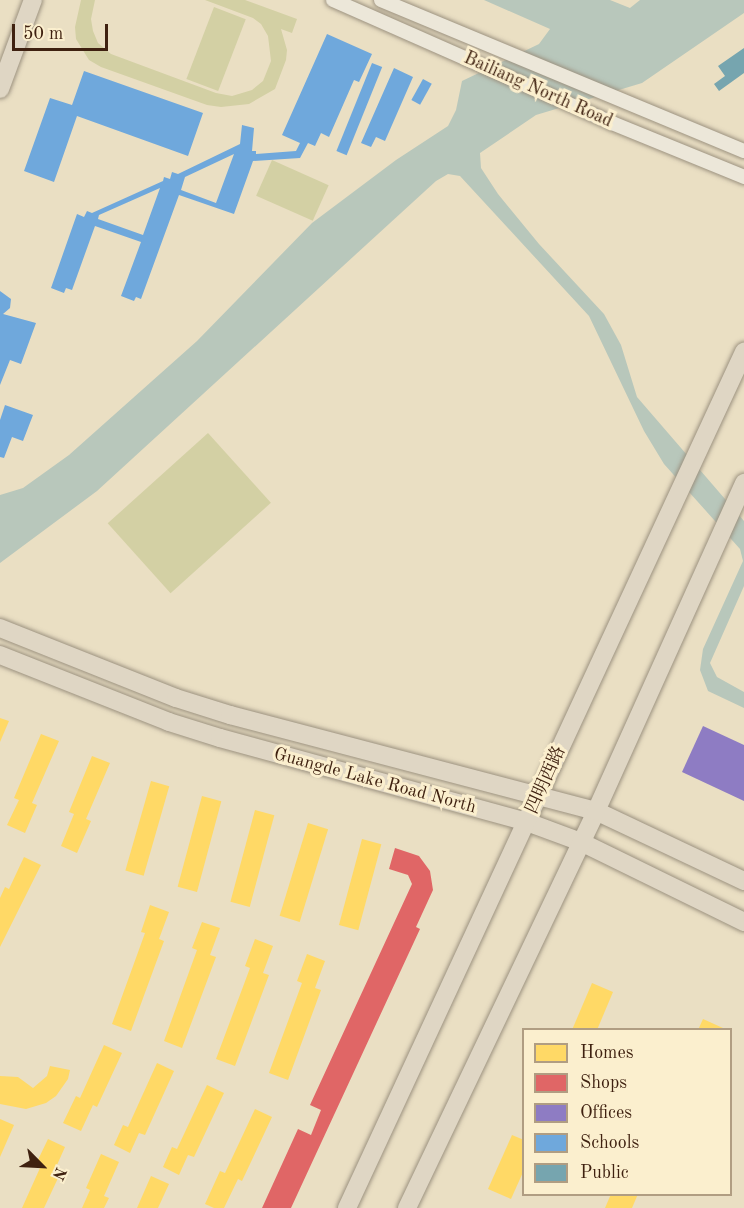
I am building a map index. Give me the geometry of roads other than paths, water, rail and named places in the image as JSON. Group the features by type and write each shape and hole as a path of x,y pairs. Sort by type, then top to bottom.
{"main road":[{"path":"0,89 33,0"},
{"name":"四明西路","path":"346,1208 744,352"},
{"path":"407,1208 596,811 744,483"},
{"name":"Guangde Lake Road North","path":"0,628 176,698 231,715 596,811 744,881"},
{"name":"Guangde Lake Road North","path":"0,655 169,722 527,822 581,842 744,922"}],"street":[{"name":"Bailiang North Road","path":"333,0 612,123 744,177"},
{"name":"Bailiang North Road","path":"381,0 744,151"}]}
